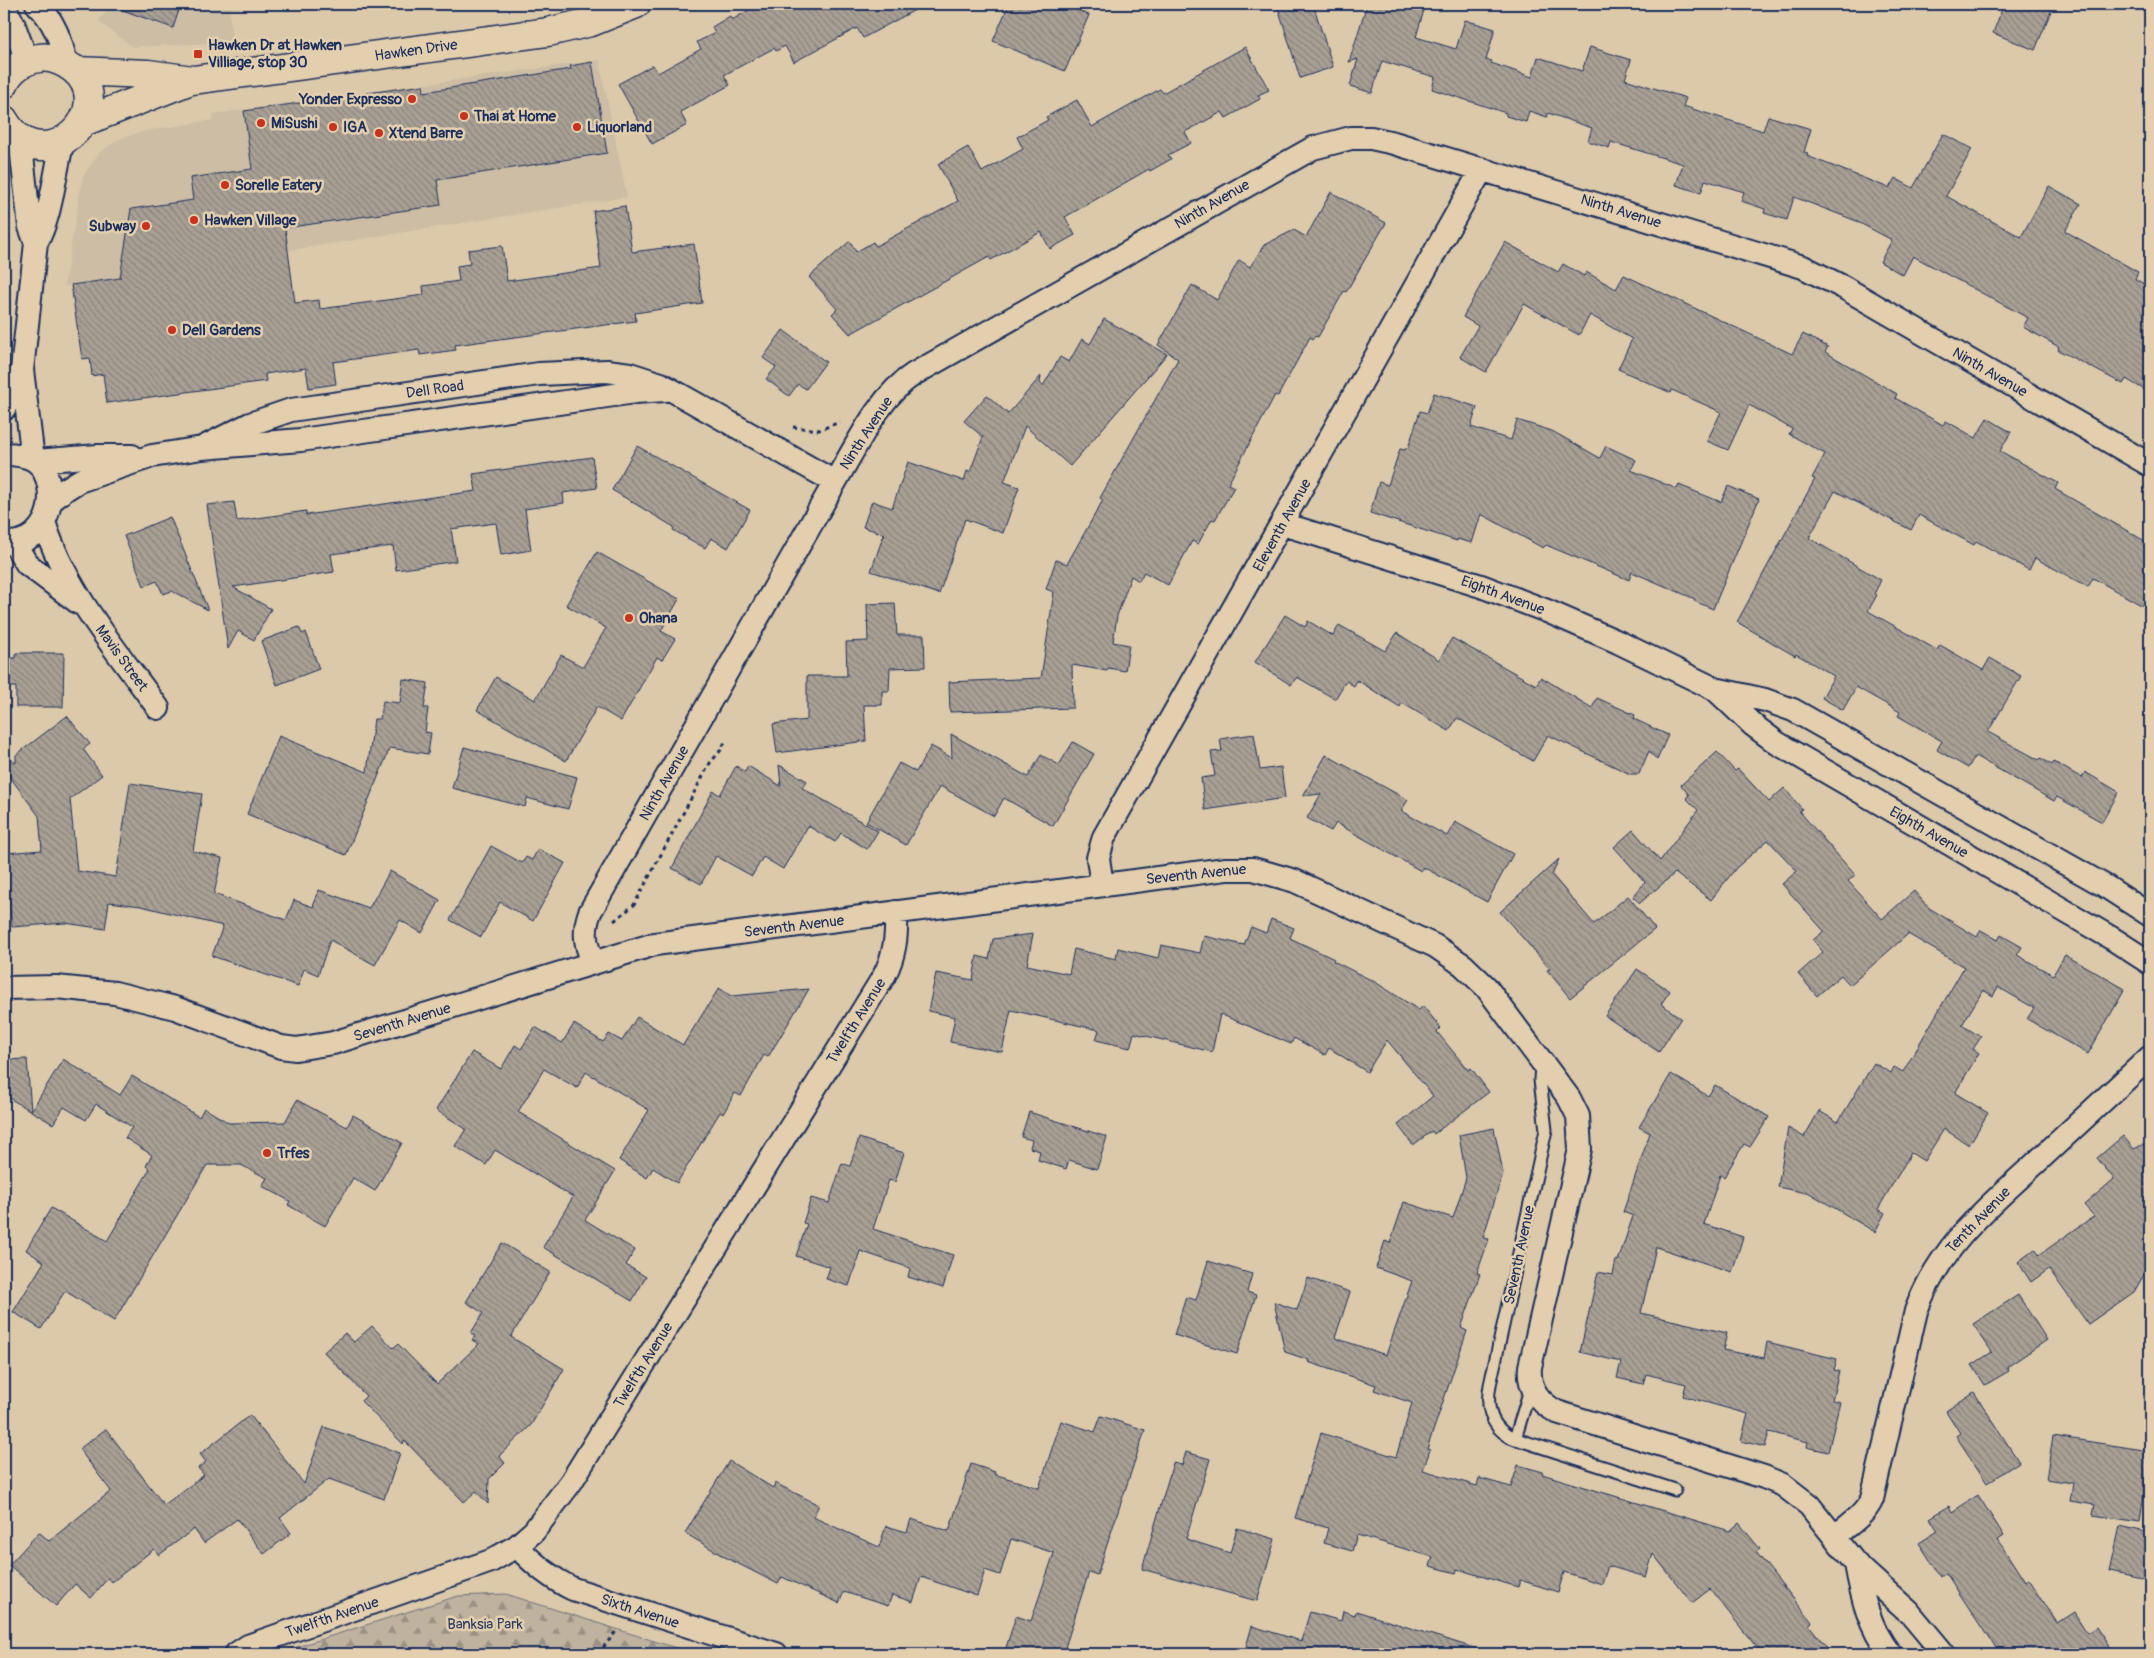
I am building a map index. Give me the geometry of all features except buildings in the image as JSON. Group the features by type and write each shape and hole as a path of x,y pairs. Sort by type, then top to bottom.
{"main road":[{"name":"Hawken Drive","path":"63,141 75,134 83,122 193,80 548,32 591,22 636,4"},
{"name":"Hawken Drive","path":"27,61 53,58 71,67 193,80"},
{"path":"4,81 12,71 27,61"},
{"path":"71,67 84,82 88,95 88,109 83,122"},
{"path":"9,129 34,144 49,146 63,141"}],"street":[{"path":"37,4 46,12 61,40 71,67"},
{"path":"4,6 27,61"},
{"path":"9,129 30,227 36,243"},
{"name":"Ninth Avenue","path":"593,962 585,938 585,926 590,912 835,482 884,404 899,385 906,379 1306,151 1340,140 1371,138 1394,143 1779,259 1817,273 2150,465"},
{"path":"34,460 22,370 36,243 45,227 63,141"},
{"name":"Eleventh Avenue","path":"1102,885 1098,858 1101,843 1283,524 1482,168"},
{"path":"4,409 22,370"},
{"name":"Dell Road","path":"202,448 250,424 291,410 539,374 589,371 619,372 649,379 674,391 835,482"},
{"name":"Dell Road","path":"4,454 18,454 34,460 98,456 152,456 202,448 301,440 636,392 674,391"},
{"name":"Dell Road","path":"8,547 31,537 47,512 66,488 79,481 152,456"},
{"name":"Mavis Street","path":"34,460 45,472 47,512 52,548 85,608 158,708"},
{"name":"Eighth Avenue","path":"1283,524 1503,594 1618,642 1715,690 1765,700 1804,715 2105,886 2150,915"},
{"name":"Mavis Street","path":"8,547 27,564 85,608"},
{"name":"Eighth Avenue","path":"1715,690 1753,725 1777,743 2150,963"},
{"name":"Seventh Avenue","path":"4,988 56,987 115,992 175,1008 272,1044 296,1049 333,1043 655,944 1242,868 1265,871 1295,882 1435,946 1454,958 1486,987 1541,1058 1576,1110 1580,1122 1580,1139 1574,1180 1532,1356 1530,1375 1532,1384"},
{"name":"Twelfth Avenue","path":"236,1654 248,1646 491,1561 518,1546 540,1525 572,1482 884,976 896,946 896,912"},
{"name":"Tenth Avenue","path":"1835,1536 1858,1518 1868,1507 1872,1499 1914,1319 1927,1284 1941,1260 1973,1222 2150,1057"},
{"path":"1532,1384 1539,1398 1556,1412 1779,1483 1809,1505 1856,1564 1909,1612 1944,1654"},
{"name":"Sixth Avenue","path":"518,1546 539,1569 573,1589 776,1654"},
{"path":"1856,1564 1867,1613 1879,1639 1890,1654"}],"lane":[{"name":"Seventh Avenue","path":"1541,1058 1540,1080 1546,1130 1488,1401 1496,1425 1502,1432 1515,1439 1676,1490"},
{"name":"Seventh Avenue","path":"1515,1439 1532,1384"}],"path":[{"path":"788,426 819,430 831,427 845,420"},
{"path":"619,918 634,905 710,763 721,750 726,740"},
{"path":"598,1654 618,1630"}],"shaded area":[{"path":"113,4 263,4 229,9 232,42 133,47 98,21"},
{"path":"599,60 627,197 64,286 83,176 99,153 119,139 145,131 213,120 213,114"}],"green space":[{"name":"Banksia Park","path":"506,1594 695,1654 274,1654 458,1596"}],"place":[{"name":"Hawken Dr at Hawken Villiage, stop 30","path":"198,54"},
{"name":"Yonder Expresso","path":"412,99"},
{"name":"Thai at Home","path":"464,116"},
{"name":"MiSushi","path":"261,123"},
{"name":"IGA","path":"333,127"},
{"name":"Liquorland","path":"577,127"},
{"name":"Xtend Barre","path":"379,133"},
{"name":"Sorelle Eatery","path":"225,185"},
{"name":"Hawken Village","path":"194,220"},
{"name":"Subway","path":"146,226"},
{"name":"Dell Gardens","path":"172,330"},
{"name":"Ohana","path":"629,618"},
{"name":"Trfes","path":"267,1153"}]}
